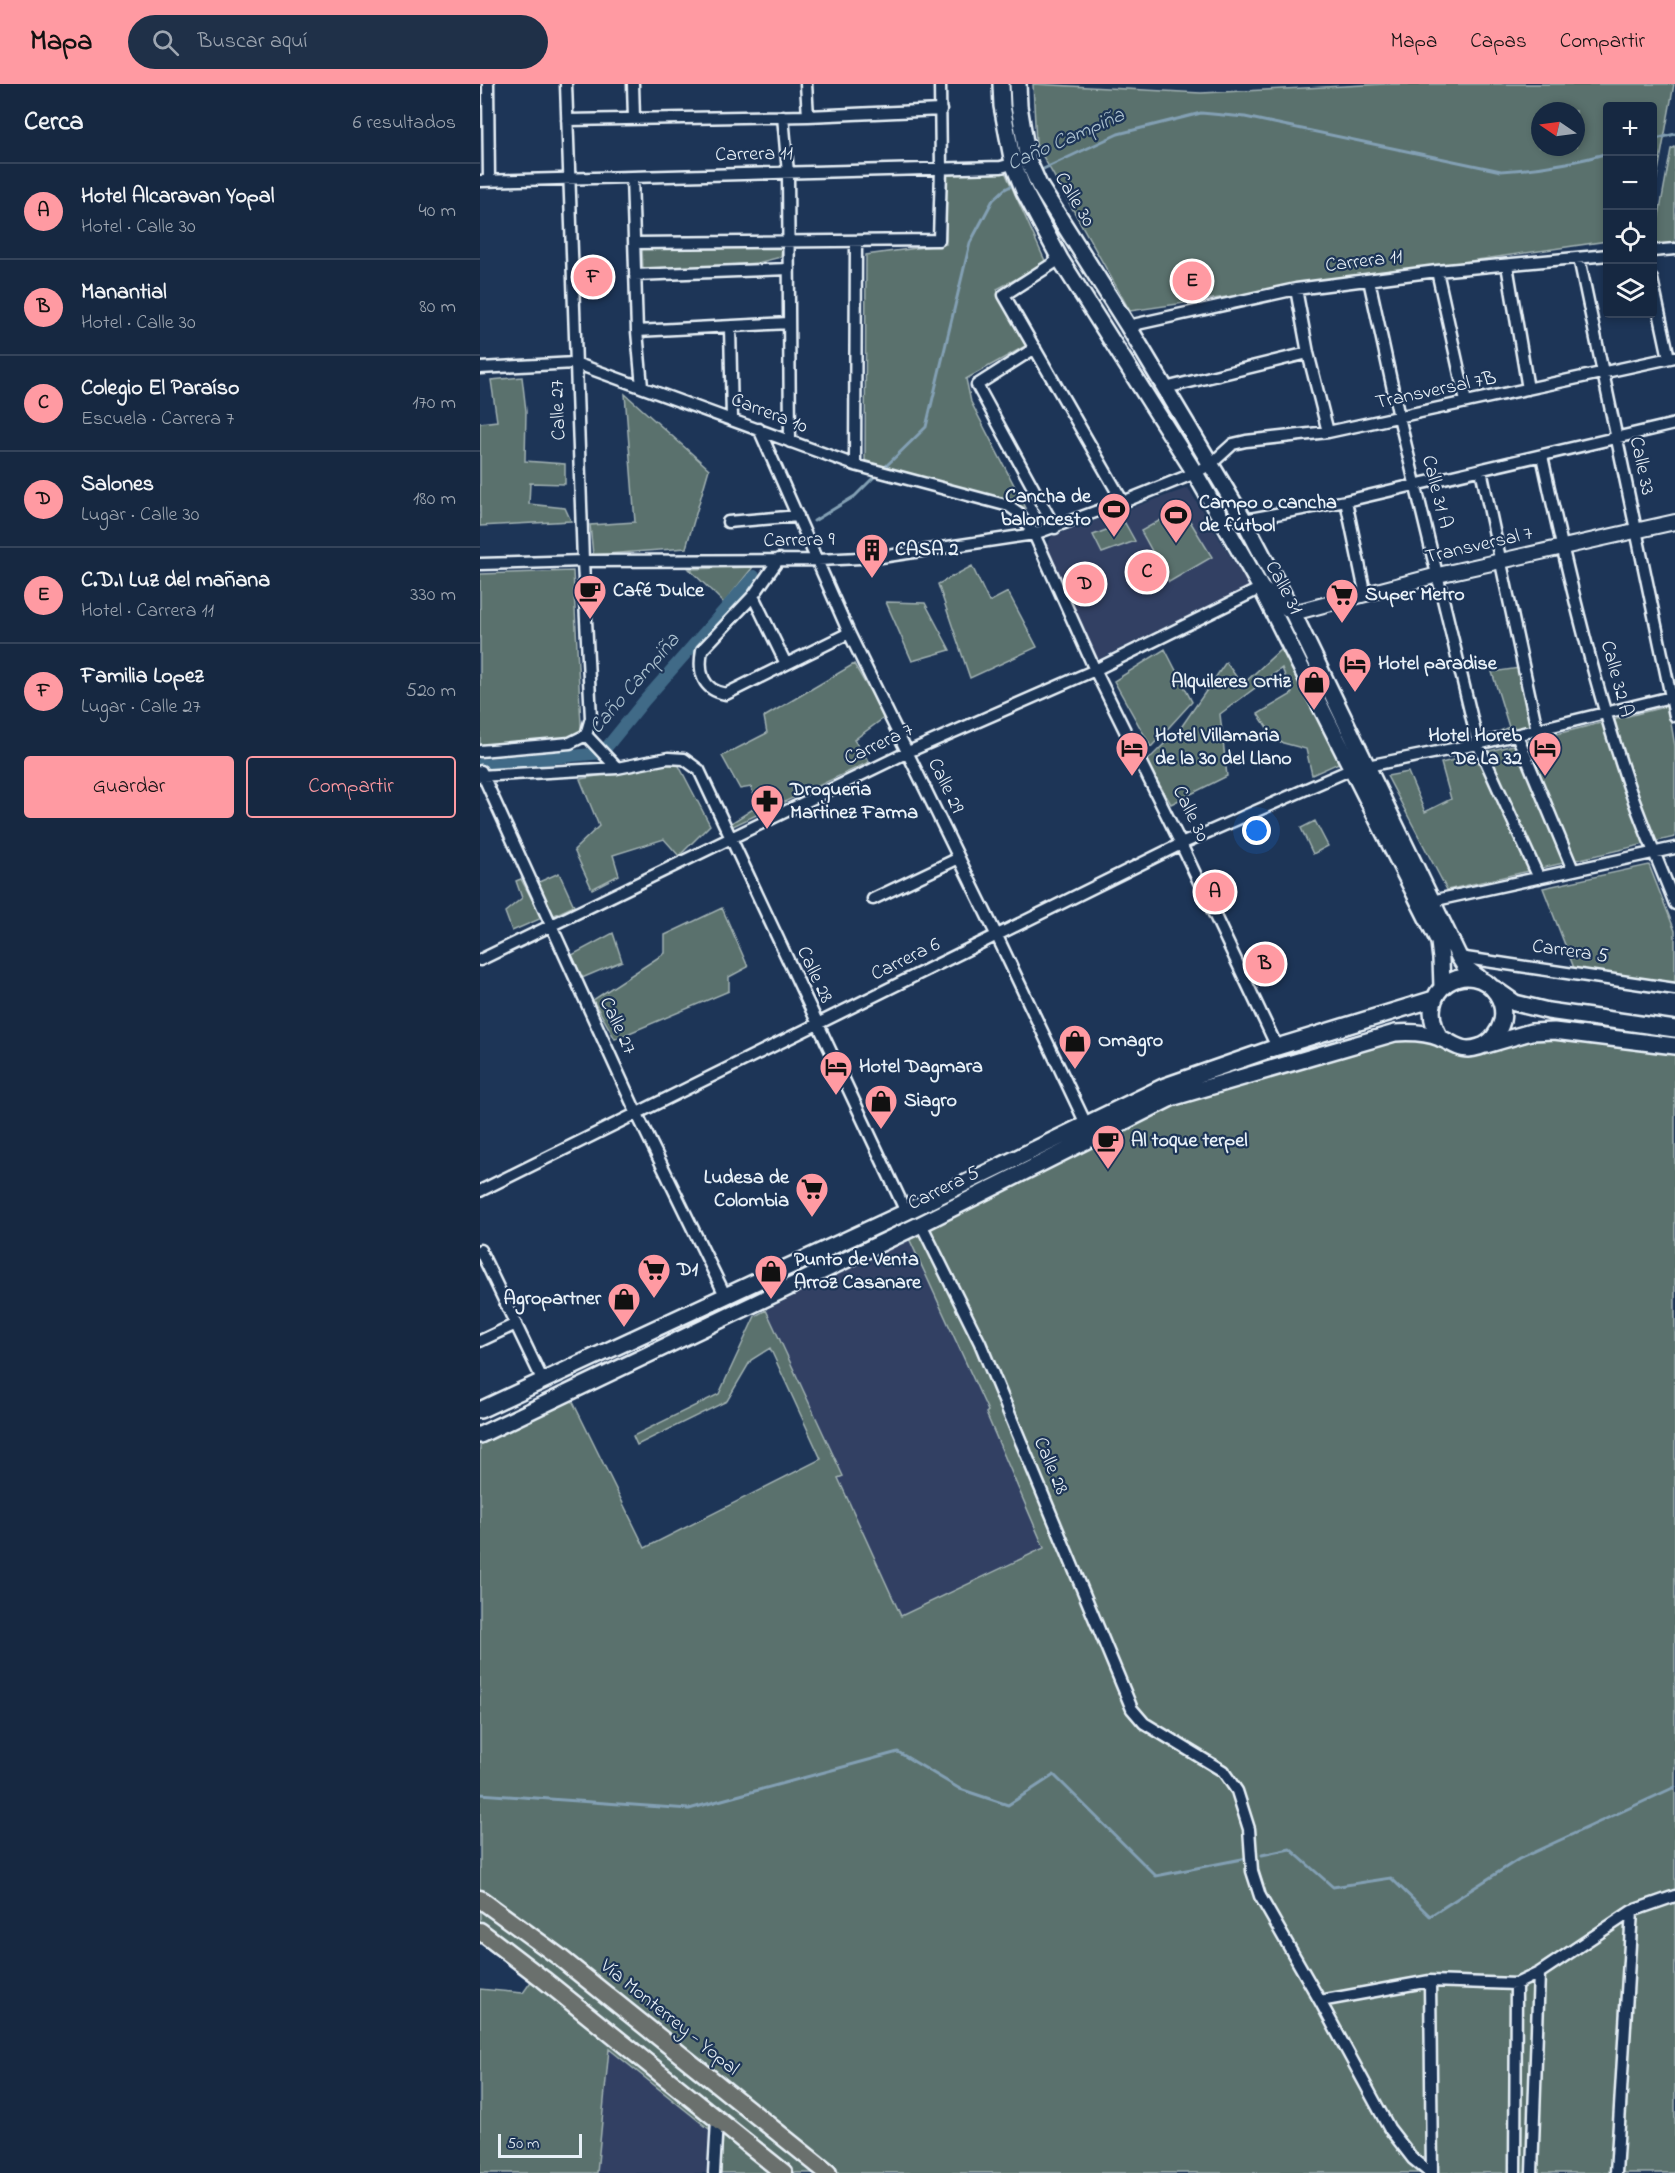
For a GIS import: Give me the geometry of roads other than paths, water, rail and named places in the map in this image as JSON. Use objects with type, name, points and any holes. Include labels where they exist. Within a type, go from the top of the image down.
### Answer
[{"type":"main road","name":"Calle 30","points":[[1001,84],[1002,106],[1021,161],[1039,185],[1128,326]]},
{"type":"main road","name":"Calle 30","points":[[1018,84],[1021,161]]},
{"type":"main road","name":"Calle 31","points":[[1021,161],[1024,191],[1060,259],[1195,473],[1359,767],[1425,903],[1439,942],[1442,959],[1438,993]]},
{"type":"main road","name":"Calle 31","points":[[1128,326],[1244,520],[1293,612],[1359,767]]},
{"type":"main road","name":"Calle 31","points":[[1425,903],[1466,968],[1487,984]]},
{"type":"main road","points":[[1675,1029],[1548,1011],[1515,1003],[1487,984],[1468,977],[1454,980],[1438,993],[1431,1013],[1434,1027],[1441,1039],[1453,1046],[1467,1049],[1531,1032],[1554,1031],[1675,1046]]},
{"type":"main road","points":[[1481,1047],[1492,1039],[1500,1027],[1503,1014],[1501,1000],[1487,984]]},
{"type":"main road","name":"Carrera 5","points":[[480,1410],[906,1212],[1165,1086],[1438,993]]},
{"type":"main road","name":"Carrera 5","points":[[480,1435],[921,1224],[1171,1098],[1395,1033],[1416,1032],[1441,1039]]},
{"type":"main road","name":"Vía Monterrey - Yopal","points":[[480,1899],[558,1956],[828,2173]]},
{"type":"main road","points":[[480,1931],[552,1986],[784,2173]]},
{"type":"street","points":[[485,180],[484,97],[488,84]]},
{"type":"street","name":"Calle 27","points":[[566,84],[575,363],[591,718],[586,735]]},
{"type":"street","points":[[633,84],[634,118]]},
{"type":"street","points":[[806,84],[808,116]]},
{"type":"street","points":[[634,243],[939,240],[940,84]]},
{"type":"street","points":[[567,120],[808,116],[941,110]]},
{"type":"street","points":[[783,116],[788,173],[790,442]]},
{"type":"street","name":"Carrera 11","points":[[485,180],[1001,167],[1021,161]]},
{"type":"street","points":[[632,177],[637,331],[642,387]]},
{"type":"street","points":[[855,465],[856,241]]},
{"type":"street","points":[[1657,251],[1675,249]]},
{"type":"street","name":"Carrera 11","points":[[1128,326],[1296,290],[1437,271],[1603,256]]},
{"type":"street","name":"Calle 33","points":[[1579,258],[1675,716]]},
{"type":"street","points":[[1060,259],[1005,295],[1123,502]]},
{"type":"street","points":[[1507,265],[1528,390]]},
{"type":"street","points":[[635,275],[789,269]]},
{"type":"street","points":[[1437,271],[1466,402]]},
{"type":"street","name":"Calle 31 A","points":[[1369,280],[1414,483],[1478,744],[1539,878]]},
{"type":"street","points":[[1296,290],[1308,353],[1328,432]]},
{"type":"street","points":[[1657,296],[1672,358]]},
{"type":"street","points":[[637,331],[789,323]]},
{"type":"street","points":[[730,327],[732,419]]},
{"type":"street","points":[[1035,348],[977,385],[1055,528]]},
{"type":"street","points":[[1165,388],[1308,353]]},
{"type":"street","name":"Transversal 7B","points":[[1210,464],[1233,444],[1246,441],[1328,432],[1672,358]]},
{"type":"street","name":"Carrera 10","points":[[480,368],[575,363],[855,465],[1009,506],[1019,513],[1034,534]]},
{"type":"street","points":[[1244,520],[1346,501],[1414,483],[1542,456],[1675,424]]},
{"type":"street","name":"Calle 29","points":[[759,429],[849,633],[1086,1124]]},
{"type":"street","name":"Calle 32 A","points":[[1542,456],[1562,547],[1624,774],[1675,904]]},
{"type":"street","name":"Carrera 9","points":[[480,564],[818,560],[881,557],[1034,534],[1123,502],[1195,473],[1210,464]]},
{"type":"street","points":[[1480,470],[1537,730]]},
{"type":"street","points":[[1346,501],[1365,592]]},
{"type":"street","points":[[728,522],[798,516]]},
{"type":"street","name":"Transversal 7","points":[[1293,612],[1365,592],[1675,522]]},
{"type":"street","name":"Calle 30","points":[[1034,534],[1095,670],[1181,844],[1277,1047]]},
{"type":"street","points":[[779,560],[753,596],[702,650],[700,662],[704,682],[714,692],[726,694],[849,633]]},
{"type":"street","points":[[1261,588],[1293,612]]},
{"type":"street","name":"Carrera 7","points":[[480,960],[908,752],[1095,670],[1261,588]]},
{"type":"street","points":[[753,596],[786,664]]},
{"type":"street","name":"Carrera 6","points":[[480,1191],[1181,844],[1359,767],[1478,744],[1671,698]]},
{"type":"street","points":[[480,751],[570,743],[586,735],[617,768]]},
{"type":"street","points":[[1517,735],[1573,870]]},
{"type":"street","name":"Calle 28","points":[[617,768],[668,758],[684,759],[699,770],[906,1212]]},
{"type":"street","points":[[481,773],[617,768]]},
{"type":"street","name":"Calle 27","points":[[481,773],[636,1112],[725,1295]]},
{"type":"street","points":[[1425,903],[1675,848]]},
{"type":"street","points":[[873,899],[959,858]]},
{"type":"street","name":"Carrera 5","points":[[1459,957],[1675,989]]},
{"type":"street","name":"Calle 28","points":[[921,1224],[980,1343],[1132,1709],[1144,1723],[1223,1771],[1237,1791],[1249,1829],[1252,1871],[1260,1896],[1320,2001]]},
{"type":"street","points":[[480,1250],[543,1382]]},
{"type":"street","points":[[480,1341],[516,1324]]},
{"type":"street","points":[[1431,2173],[1413,2158],[1389,2128],[1320,2001],[1430,1981],[1516,1984],[1539,1973],[1632,1911],[1675,1896]]},
{"type":"street","points":[[1616,2173],[1632,1911]]},
{"type":"street","points":[[1532,2173],[1539,1973]]},
{"type":"street","points":[[1430,1981],[1431,2173]]},
{"type":"street","points":[[1515,2173],[1516,1984]]},
{"type":"street","points":[[714,2173],[717,2120]]},
{"type":"waterway","name":"Caño Campiña","points":[[1039,171],[1118,134],[1201,113],[1245,117],[1501,171],[1555,165],[1603,154]]},
{"type":"waterway","name":"Caño Campiña","points":[[1657,139],[1675,134]]},
{"type":"waterway","name":"Caño Campiña","points":[[882,470],[926,427],[970,243],[993,200],[1005,189],[1015,184]]},
{"type":"waterway","name":"Caño Campiña","points":[[814,521],[855,496],[877,474]]},
{"type":"waterway","name":"Caño Campiña","points":[[480,765],[602,753],[645,700],[754,576]]},
{"type":"waterway","points":[[480,1794],[689,1809],[898,1752],[960,1789],[1008,1805],[1054,1775],[1156,1876],[1247,1858]]},
{"type":"waterway","points":[[1262,1855],[1290,1849],[1333,1887],[1391,1878],[1430,1916],[1519,1859],[1675,1787]]},
{"type":"place","name":"Familia Lopez","points":[[593,277]]},
{"type":"place","name":"C.D.I Luz del mañana","points":[[1192,281]]},
{"type":"place","name":"Cancha de baloncesto","points":[[1114,538]]},
{"type":"place","name":"Campo o cancha de fútbol","points":[[1176,544]]},
{"type":"place","name":"Colegio El Paraíso","points":[[1147,572]]},
{"type":"place","name":"CASA 2","points":[[872,579]]},
{"type":"place","name":"Salones","points":[[1085,584]]},
{"type":"place","name":"Café Dulce","points":[[590,620]]},
{"type":"place","name":"Super Metro","points":[[1342,624]]},
{"type":"place","name":"Hotel paradise","points":[[1355,693]]},
{"type":"place","name":"Alquileres Ortiz","points":[[1314,711]]},
{"type":"place","name":"Hotel Villamaria de la 30 del Llano","points":[[1132,777]]},
{"type":"place","name":"Hotel Horeb De La 32","points":[[1545,777]]},
{"type":"place","name":"Drogueria Martinez Farma","points":[[767,830]]},
{"type":"place","name":"Hotel Alcaravan Yopal","points":[[1215,892]]},
{"type":"place","name":"Manantial","points":[[1265,964]]},
{"type":"place","name":"Omagro","points":[[1075,1070]]},
{"type":"place","name":"Hotel Dagmara","points":[[836,1096]]},
{"type":"place","name":"Siagro","points":[[881,1130]]},
{"type":"place","name":"Al toque terpel","points":[[1108,1170]]},
{"type":"place","name":"Ludesa de Colombia","points":[[812,1218]]},
{"type":"place","name":"D1","points":[[654,1299]]},
{"type":"place","name":"Punto de Venta Arroz Casanare","points":[[771,1300]]},
{"type":"place","name":"Agropartner","points":[[624,1328]]}]
